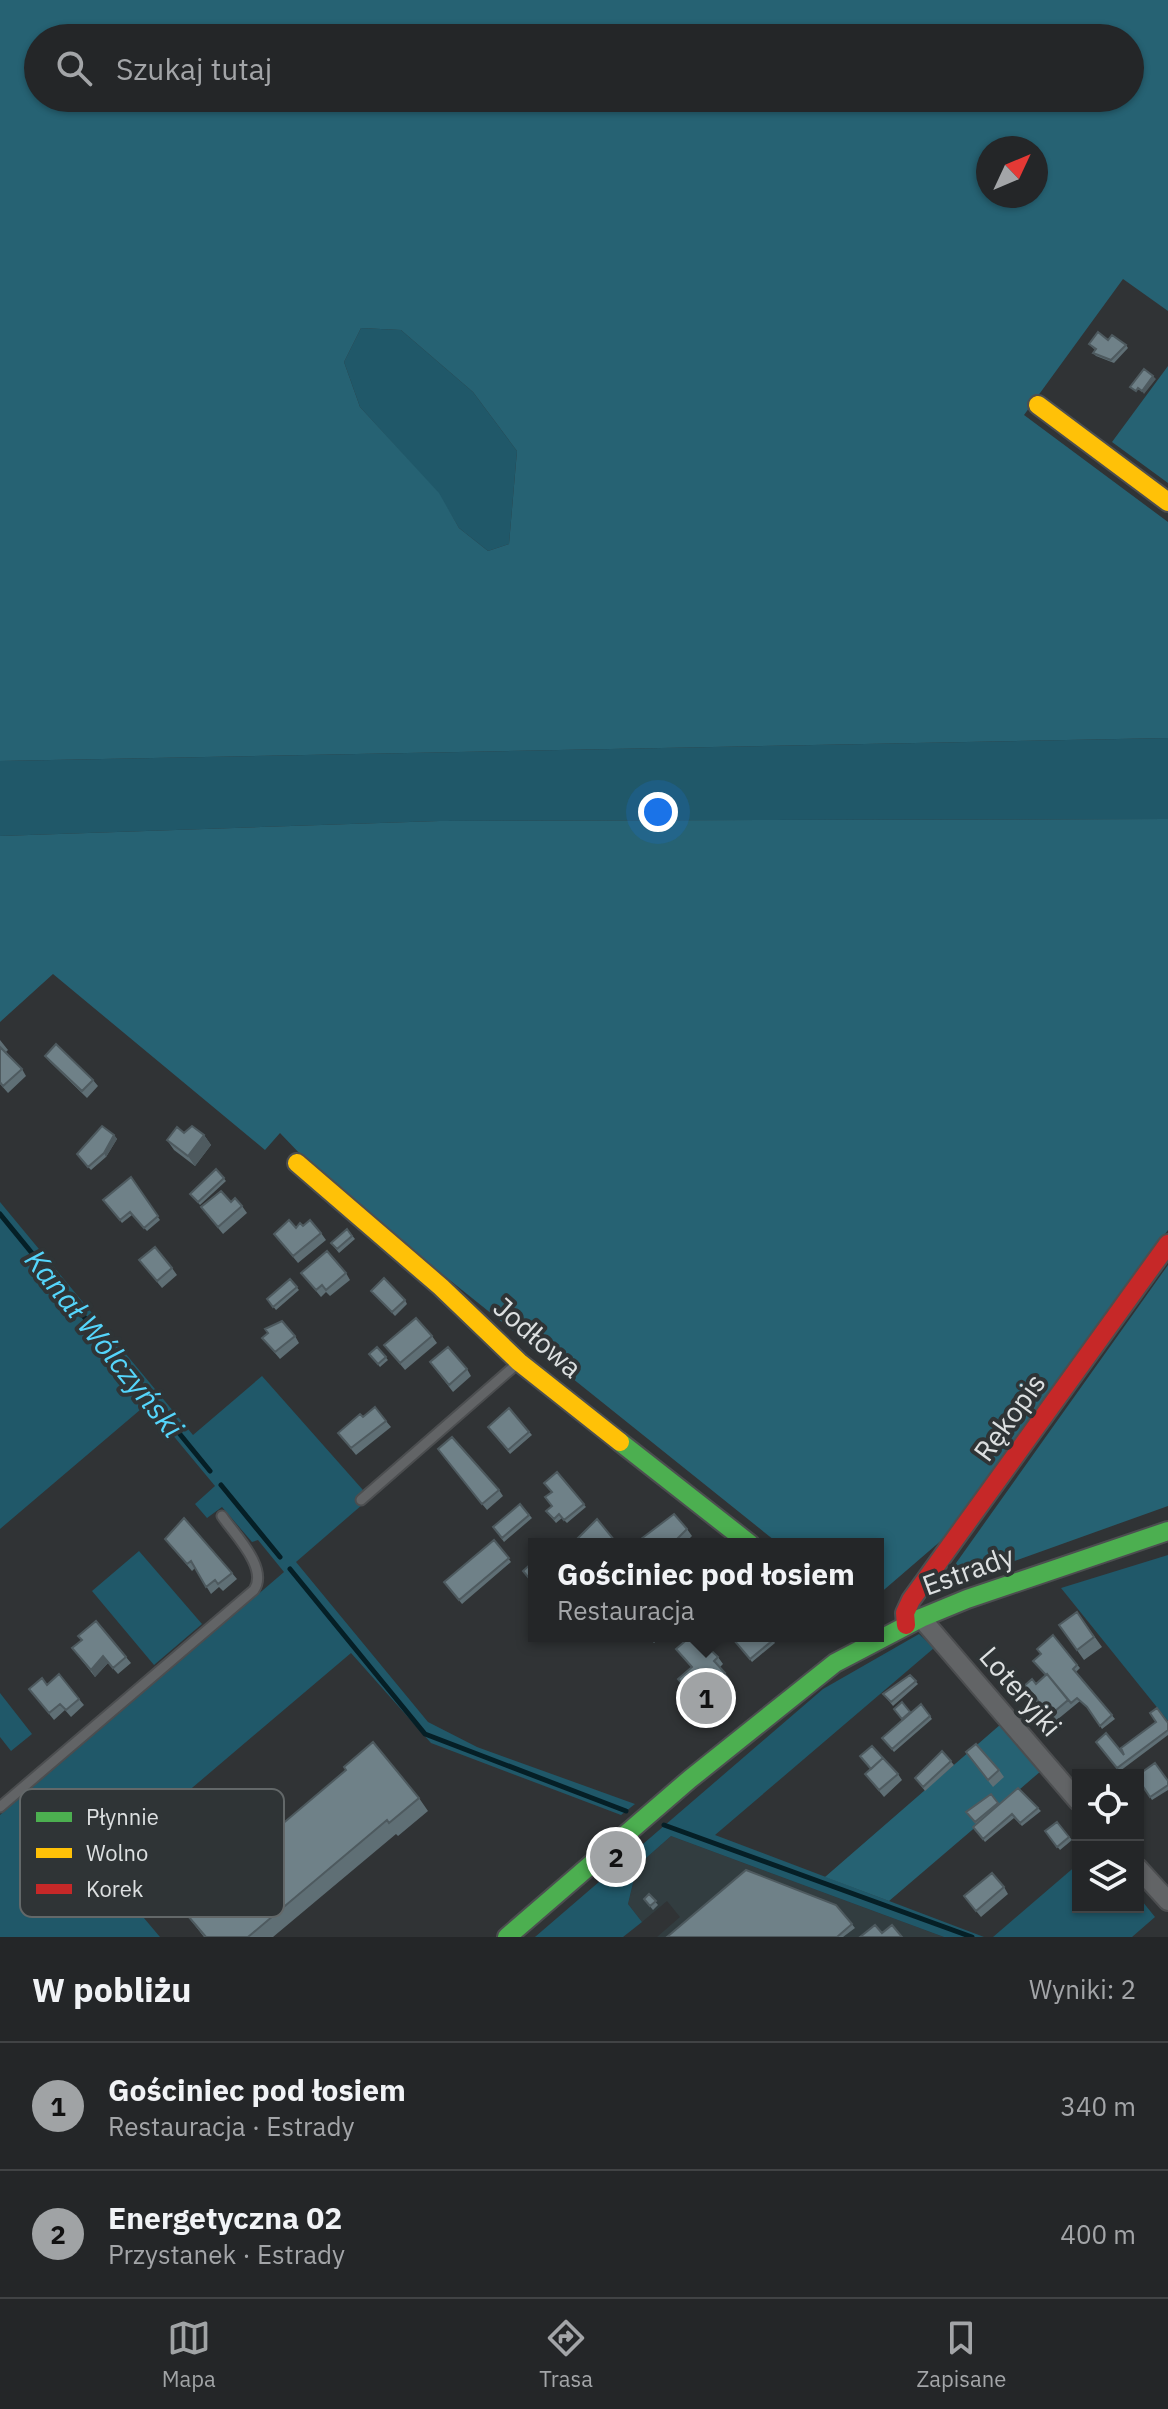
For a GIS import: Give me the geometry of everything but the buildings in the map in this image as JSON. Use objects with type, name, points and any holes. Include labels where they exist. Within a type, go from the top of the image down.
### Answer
[{"type":"street","points":[[1038,405],[1168,502]]},
{"type":"street","name":"Jodłowa","points":[[297,1163],[431,1278],[519,1362],[742,1538]]},
{"type":"street","name":"Rękopis","points":[[913,1622],[905,1613],[911,1600],[1168,1244]]},
{"type":"street","name":"Estrady","points":[[884,1633],[1168,1531]]},
{"type":"street","name":"Loteryjki","points":[[913,1622],[1072,1794]]},
{"type":"street","name":"Estrady","points":[[509,1936],[803,1686],[866,1642]]},
{"type":"street","points":[[1144,1875],[1168,1901]]},
{"type":"lane","points":[[361,1500],[519,1362]]},
{"type":"lane","points":[[21,1789],[259,1584],[258,1571],[222,1516]]},
{"type":"lane","points":[[0,1807],[20,1790]]},
{"type":"shaded area","points":[[0,0],[1168,0],[1168,311],[1123,279],[1024,415],[1168,522],[1168,738],[0,761]],"holes":[[[361,328],[401,330],[473,392],[517,451],[509,544],[488,551],[459,528],[439,493],[360,407],[344,362]]]},
{"type":"shaded area","points":[[361,328],[401,330],[473,392],[517,451],[509,544],[488,551],[459,528],[438,493],[360,407],[344,362]]},
{"type":"shaded area","points":[[1168,366],[1168,483],[1112,442]]},
{"type":"shaded area","points":[[1168,738],[1168,819],[439,821],[0,836],[0,761]]},
{"type":"shaded area","points":[[1168,819],[1168,1230],[950,1533],[884,1590],[884,1538],[772,1538],[326,1181],[280,1133],[265,1150],[53,974],[0,1022],[0,836],[439,821]]},
{"type":"shaded area","points":[[0,1202],[193,1435],[262,1376],[370,1498],[296,1562],[428,1722],[477,1747],[635,1804],[621,1815],[431,1743],[351,1653],[191,1789],[30,1789],[284,1572],[258,1540],[252,1542],[222,1507],[207,1518],[195,1504],[215,1486],[147,1404],[0,1529]]},
{"type":"shaded area","points":[[1168,1265],[1168,1506],[953,1583],[949,1573]]},
{"type":"shaded area","points":[[139,1551],[202,1624],[154,1665],[92,1591]]},
{"type":"shaded area","points":[[1168,1555],[1168,1721],[1061,1588]]},
{"type":"shaded area","points":[[919,1634],[934,1648],[715,1835],[984,1937],[944,1937],[671,1836],[637,1866],[628,1904],[642,1922],[623,1937],[535,1937],[823,1689]]},
{"type":"shaded area","points":[[0,1693],[32,1734],[11,1751],[0,1737]]},
{"type":"shaded area","points":[[1001,1724],[1041,1771],[889,1901],[825,1877]]},
{"type":"shaded area","points":[[20,1798],[20,1917],[143,1917],[160,1937],[0,1937],[0,1815]]},
{"type":"shaded area","points":[[671,1836],[944,1937],[657,1937],[680,1917],[667,1901],[642,1922],[628,1904],[637,1866]]},
{"type":"shaded area","points":[[1072,1869],[1072,1913],[1144,1913],[1144,1903],[1155,1917],[1132,1937],[993,1937]]},
{"type":"waterway","name":"Kanał Wólczyński","points":[[0,1214],[210,1471]]},
{"type":"waterway","name":"Kanał Wólczyński","points":[[221,1485],[280,1557]]},
{"type":"waterway","name":"Kanał Wólczyński","points":[[290,1569],[425,1734],[626,1811]]},
{"type":"waterway","name":"Kanał Wólczyński","points":[[664,1825],[972,1937]]},
{"type":"traffic: fast","points":[[620,1442],[742,1538]]},
{"type":"traffic: fast","points":[[884,1637],[967,1599],[1168,1531]]},
{"type":"traffic: fast","points":[[507,1937],[690,1779],[835,1663],[875,1642]]},
{"type":"traffic: slow","points":[[1038,405],[1168,502]]},
{"type":"traffic: slow","points":[[297,1163],[441,1287],[519,1362],[620,1442]]},
{"type":"traffic: jam","points":[[906,1625],[905,1613],[911,1600],[1168,1244]]},
{"type":"place","name":"Gościniec pod łosiem","points":[[706,1698]]},
{"type":"place","name":"Energetyczna 02","points":[[616,1857]]}]
